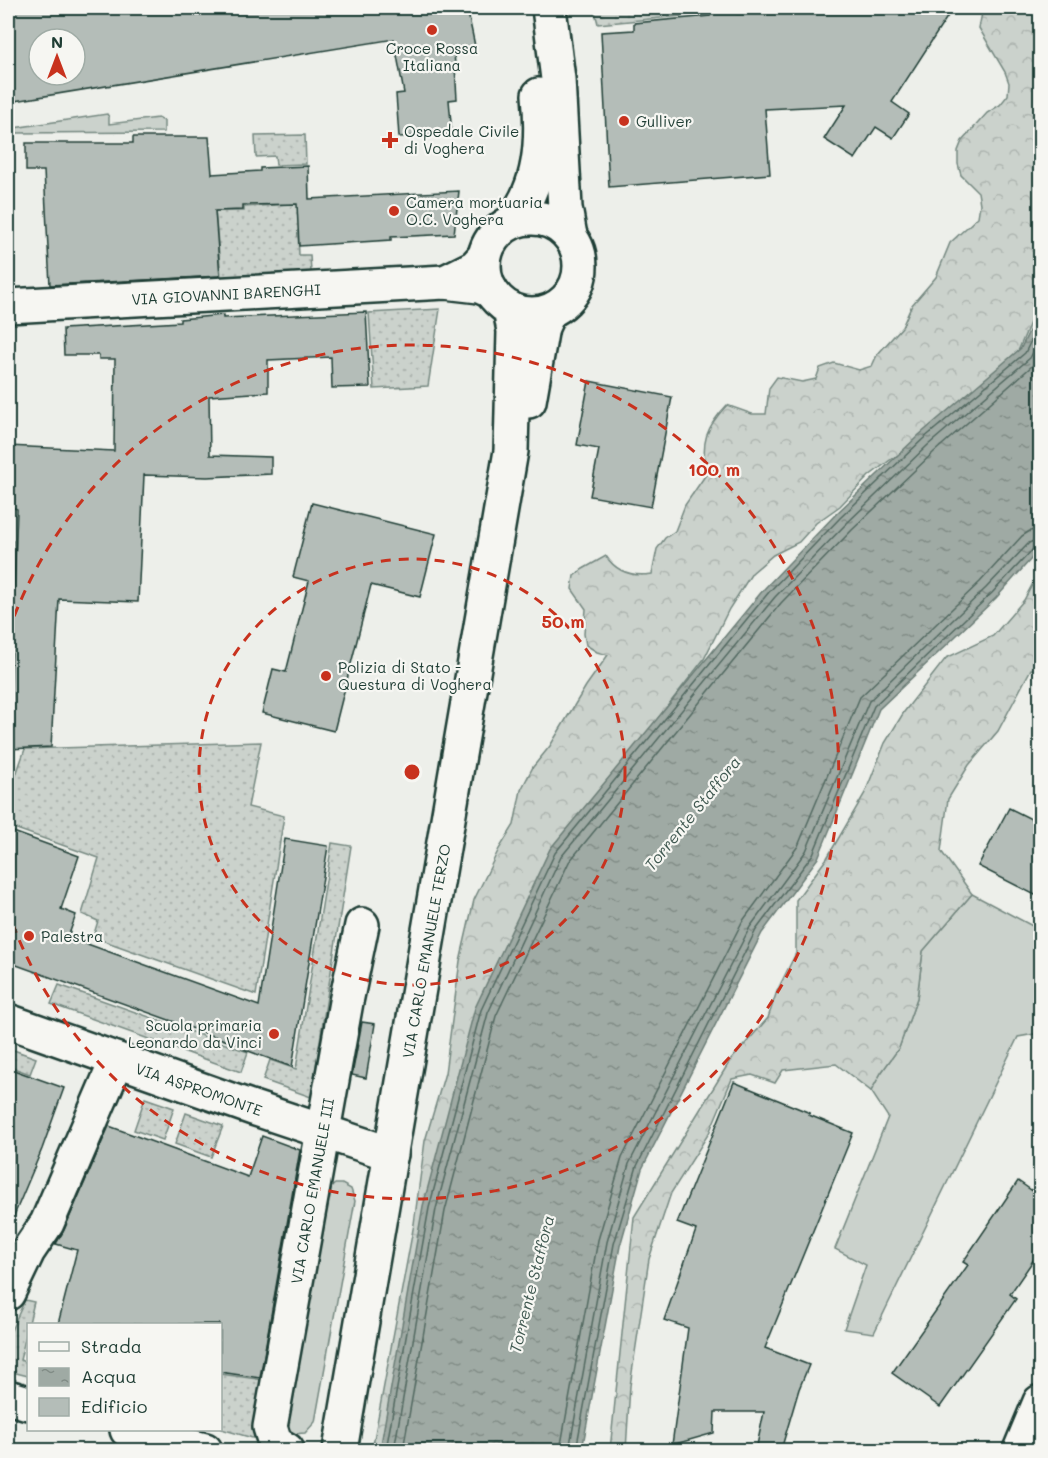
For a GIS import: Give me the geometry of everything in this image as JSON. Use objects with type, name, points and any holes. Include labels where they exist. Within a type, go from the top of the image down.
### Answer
[{"type":"main road","points":[[513,221],[529,192],[539,156],[540,99],[527,8]]},
{"type":"main road","points":[[549,8],[559,90],[565,208],[570,236]]},
{"type":"main road","points":[[484,256],[490,242],[500,230],[513,221],[529,218],[544,219],[559,225],[579,250],[580,278],[568,299],[559,307],[549,312],[522,314],[499,300]]},
{"type":"main road","name":"VIA GIOVANNI BARENGHI","points":[[445,282],[475,267],[484,256]]},
{"type":"main road","name":"VIA CARLO EMANUELE TERZO","points":[[340,1450],[511,450],[514,332],[499,300],[486,280],[484,256]]},
{"type":"main road","name":"VIA GIOVANNI BARENGHI","points":[[8,306],[445,282],[479,286],[499,300]]},
{"type":"main road","name":"VIA CARLO EMANUELE TERZO","points":[[511,450],[523,424],[542,327],[549,312]]},
{"type":"main road","name":"VIA CARLO EMANUELE III","points":[[279,1448],[270,1427],[362,925]]},
{"type":"main road","name":"VIA ASPROMONTE","points":[[8,1021],[391,1154]]},
{"type":"main road","points":[[8,1293],[28,1251],[47,1223],[117,1060]]},
{"type":"main road","points":[[8,1397],[27,1403]]},
{"type":"main road","points":[[1020,1450],[1041,1402]]},
{"type":"main road","points":[[131,1431],[205,1450]]},
{"type":"green space","points":[[594,8],[680,8],[681,16],[598,24]]},
{"type":"green space","points":[[983,8],[1040,8],[1040,299],[1016,356],[919,445],[893,458],[869,476],[840,506],[816,523],[799,542],[773,555],[752,573],[729,609],[704,659],[638,744],[418,1450],[372,1450],[414,1224],[425,1141],[445,1073],[460,961],[474,900],[499,849],[514,825],[521,790],[533,767],[550,746],[586,686],[608,655],[597,652],[586,645],[584,634],[586,609],[572,589],[574,576],[606,556],[620,570],[638,575],[652,574],[657,549],[665,538],[675,531],[685,505],[707,473],[704,453],[706,436],[727,405],[752,414],[766,414],[769,388],[777,377],[802,382],[816,379],[820,368],[834,363],[859,370],[872,366],[877,355],[902,327],[912,305],[936,277],[950,243],[978,217],[980,204],[978,192],[961,175],[958,151],[962,141],[987,113],[1000,105],[1008,95],[1009,83],[979,28]]},
{"type":"green space","points":[[107,114],[109,124],[158,118],[164,121],[164,132],[14,133],[14,128]]},
{"type":"green space","points":[[305,135],[306,164],[276,165],[275,156],[256,157],[255,136]]},
{"type":"green space","points":[[308,203],[309,230],[298,231],[299,255],[310,255],[311,272],[221,277],[215,211],[244,211],[244,207]]},
{"type":"green space","points":[[440,309],[428,386],[374,389],[369,313]]},
{"type":"green space","points":[[8,538],[13,541],[11,594],[8,593]]},
{"type":"green space","points":[[1040,570],[1040,670],[1031,669],[998,731],[969,765],[948,799],[941,851],[972,894],[923,951],[917,998],[899,1048],[871,1091],[836,1064],[783,1070],[775,1083],[752,1075],[732,1079],[709,1133],[671,1193],[649,1259],[630,1386],[626,1450],[610,1450],[634,1217],[730,1061],[768,1018],[777,991],[796,953],[796,900],[827,858],[865,793],[885,743],[904,712],[946,658],[993,636],[1024,600]]},
{"type":"green space","points":[[261,742],[248,807],[284,816],[256,995],[93,937],[98,921],[82,914],[99,858],[8,826],[8,798],[25,749]]},
{"type":"green space","points":[[332,843],[351,846],[311,1097],[263,1080],[270,1060],[296,1069]]},
{"type":"green space","points":[[972,894],[1040,930],[1040,1033],[1018,1037],[874,1333],[844,1329],[866,1265],[835,1249],[888,1117],[871,1091],[899,1048],[917,998],[923,951]]},
{"type":"green space","points":[[59,985],[248,1052],[241,1072],[51,1004]]},
{"type":"green space","points":[[8,1048],[36,1058],[30,1074],[8,1066]]},
{"type":"green space","points":[[145,1098],[174,1108],[163,1140],[134,1130]]},
{"type":"green space","points":[[186,1113],[223,1126],[211,1157],[175,1144]]},
{"type":"green space","points":[[335,1184],[342,1184],[351,1189],[355,1201],[315,1422],[305,1433],[292,1434],[281,1425],[327,1191]]},
{"type":"green space","points":[[25,1300],[34,1302],[29,1323],[27,1323],[20,1360],[27,1363],[27,1376],[8,1371],[8,1337]]},
{"type":"green space","points":[[222,1374],[264,1380],[256,1439],[222,1429]]},
{"type":"water","name":"Torrente Staffora","points":[[1040,308],[1040,549],[996,598],[879,709],[818,858],[762,933],[642,1169],[620,1246],[582,1450],[380,1450],[423,1206],[475,1008],[550,849],[764,589],[836,514],[919,435],[1021,348]]},
{"type":"building","points":[[8,8],[467,8],[475,46],[454,50],[457,99],[449,100],[452,134],[399,137],[396,94],[404,93],[394,39],[8,102]]},
{"type":"building","points":[[709,8],[737,8],[737,14],[830,8],[953,8],[892,102],[909,114],[893,138],[876,127],[855,159],[824,139],[846,105],[765,109],[770,174],[609,187],[601,32],[634,30],[634,23],[710,16]]},
{"type":"building","points":[[133,137],[209,137],[212,174],[260,171],[260,168],[308,166],[309,199],[459,191],[454,234],[391,237],[391,240],[299,246],[297,204],[243,205],[243,210],[215,211],[220,276],[50,285],[44,171],[26,171],[26,143],[133,143]]},
{"type":"building","points":[[366,312],[370,387],[332,388],[331,357],[268,360],[268,392],[209,396],[210,455],[271,457],[271,474],[207,477],[144,475],[138,602],[59,599],[51,747],[8,749],[17,509],[8,506],[8,446],[114,451],[115,359],[99,359],[99,355],[64,355],[63,329],[180,322],[180,319],[223,315],[223,318]]},
{"type":"building","points":[[589,381],[672,397],[651,507],[590,496],[599,449],[577,445]]},
{"type":"building","points":[[312,503],[436,534],[420,597],[371,585],[334,731],[262,713],[273,669],[286,672],[309,581],[293,577]]},
{"type":"building","points":[[1009,808],[1041,824],[1041,898],[978,866]]},
{"type":"building","points":[[8,830],[79,856],[61,909],[76,915],[68,937],[259,1006],[285,839],[328,846],[292,1067],[243,1049],[244,1047],[8,962]]},
{"type":"building","points":[[362,1022],[375,1024],[366,1078],[352,1075]]},
{"type":"building","points":[[8,1068],[64,1088],[42,1149],[8,1230]]},
{"type":"building","points":[[734,1082],[853,1133],[765,1348],[809,1365],[799,1389],[781,1450],[756,1450],[764,1412],[715,1412],[714,1433],[672,1445],[688,1328],[664,1320],[696,1230],[677,1223]]},
{"type":"building","points":[[109,1126],[248,1177],[262,1136],[300,1150],[260,1378],[222,1372],[222,1323],[58,1323],[77,1250],[56,1244]]},
{"type":"building","points":[[1018,1181],[1041,1197],[1041,1249],[1010,1294],[1016,1299],[940,1407],[892,1373],[968,1265],[963,1262]]},
{"type":"place","name":"Croce Rossa Italiana","points":[[432,30]]},
{"type":"place","name":"Gulliver","points":[[624,121]]},
{"type":"place","name":"Ospedale Civile di Voghera","points":[[390,140]]},
{"type":"place","name":"Camera mortuaria O.C. Voghera","points":[[394,211]]},
{"type":"place","name":"Polizia di Stato - Questura di Voghera","points":[[326,676]]},
{"type":"place","name":"Palestra","points":[[29,936]]},
{"type":"place","name":"Scuola primaria Leonardo da Vinci","points":[[274,1034]]}]
